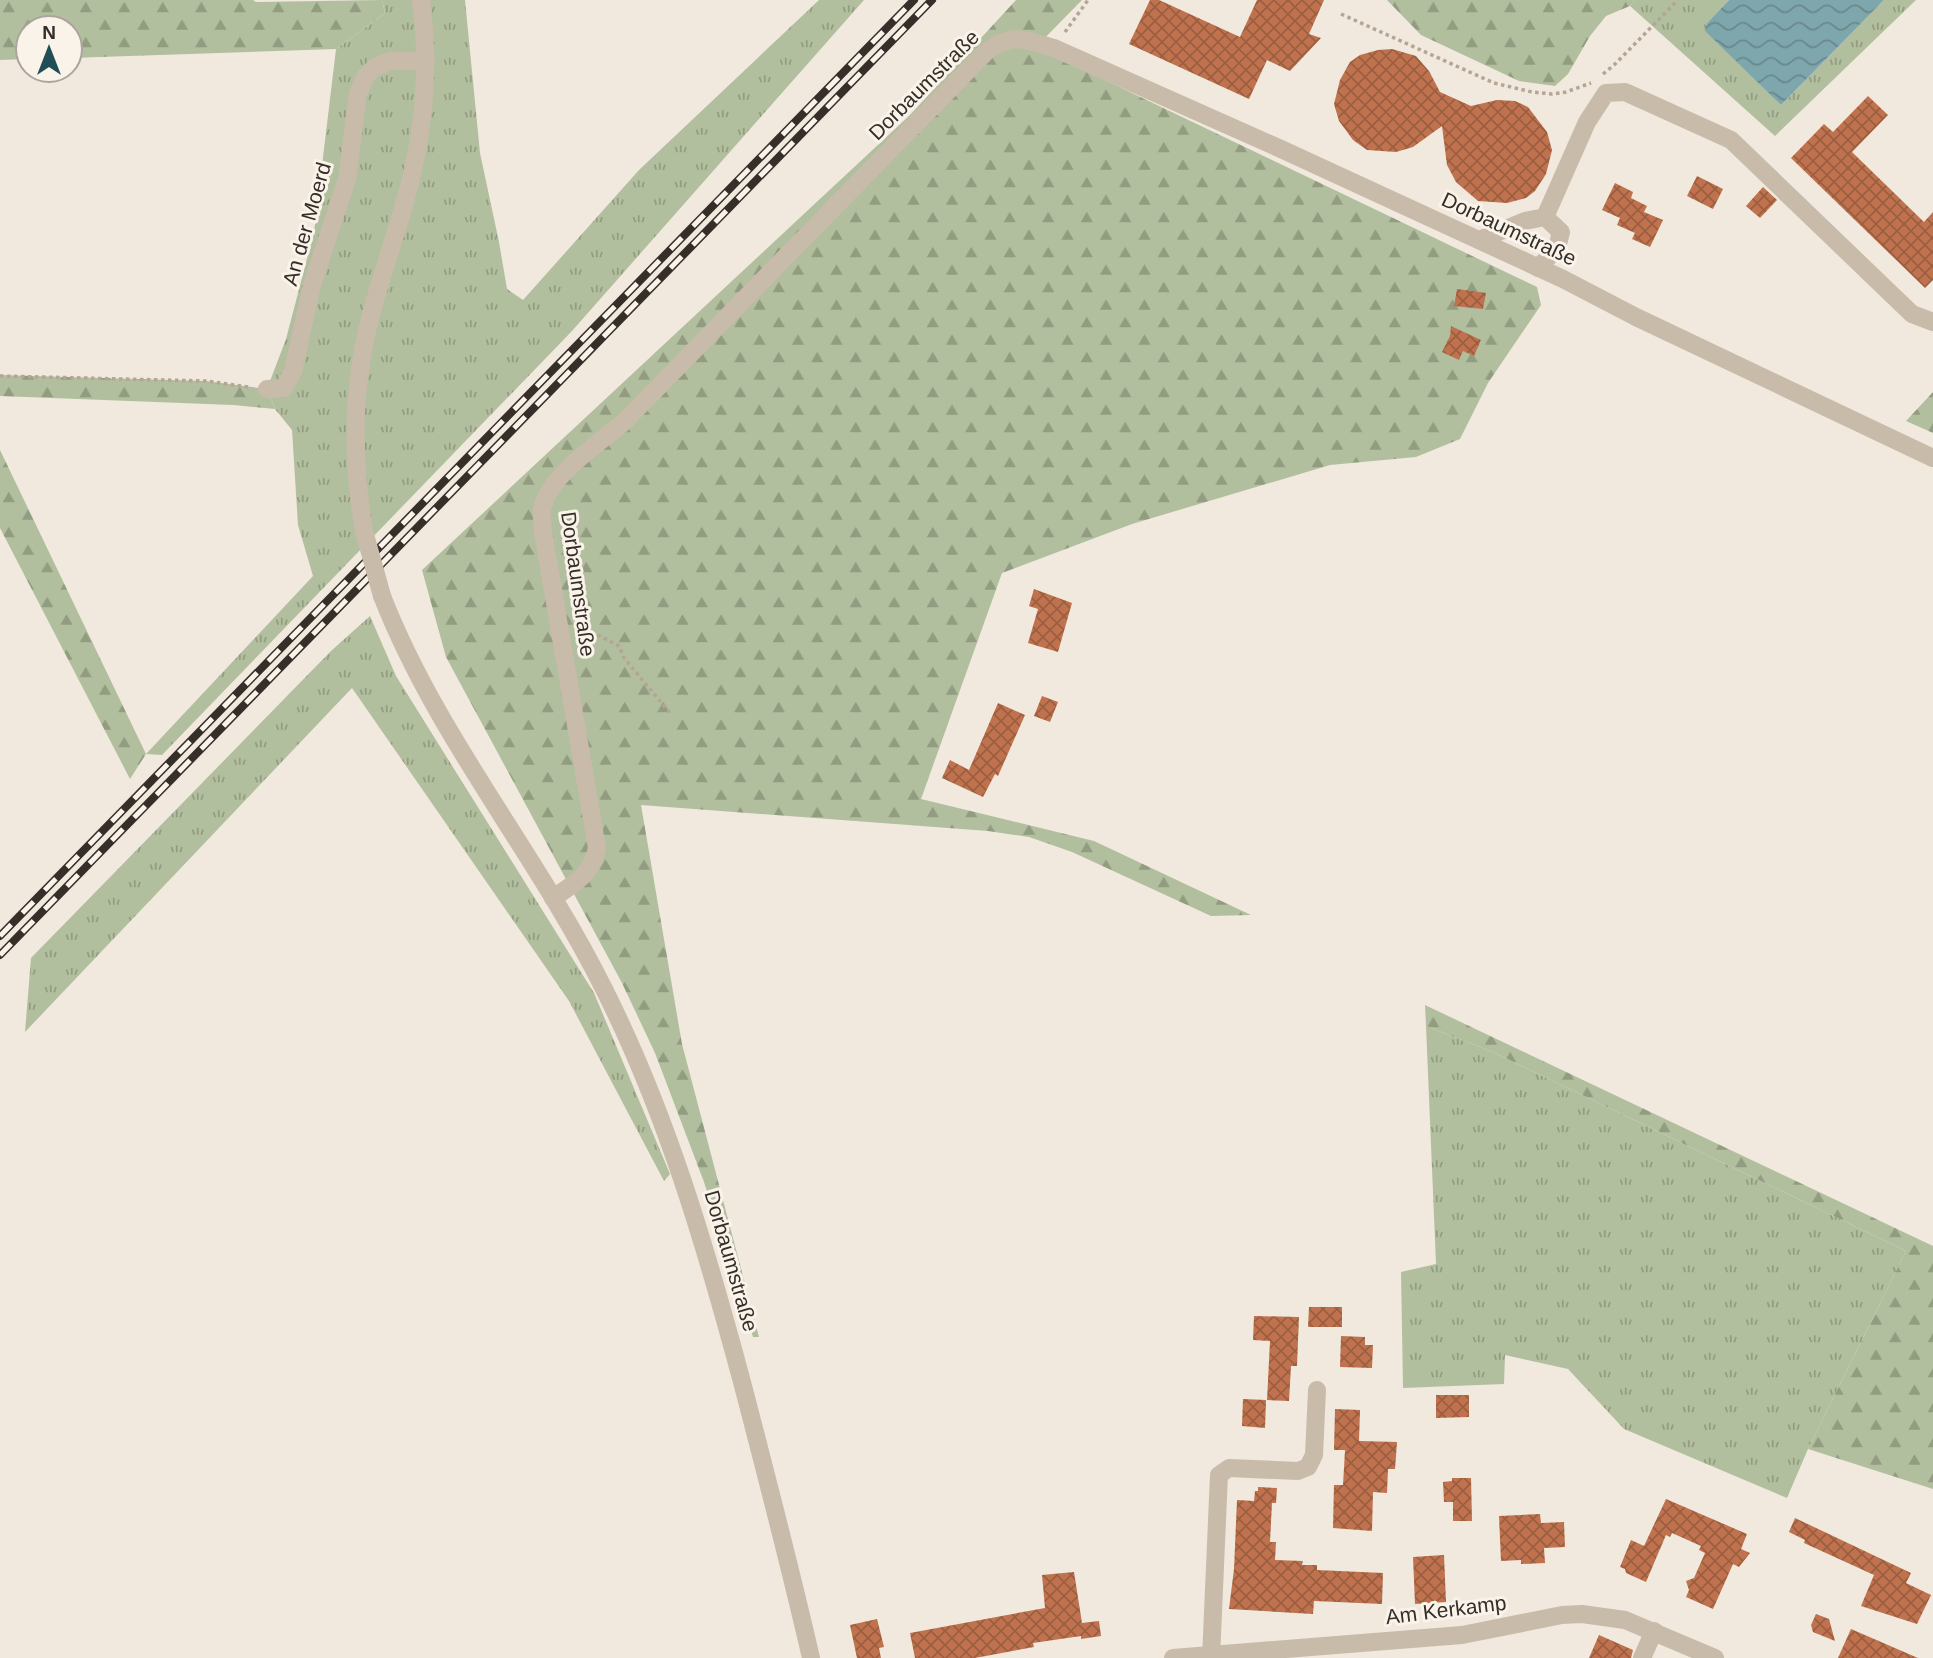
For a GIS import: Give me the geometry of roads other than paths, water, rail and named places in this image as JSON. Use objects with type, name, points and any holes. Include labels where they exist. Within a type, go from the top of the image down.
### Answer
[{"type":"street","name":"Dorbaumstraße","points":[[421,0],[426,61],[424,108],[414,164],[362,353],[357,390],[355,460],[364,531],[382,596],[409,660],[427,694],[553,898],[604,989],[632,1049],[684,1184],[721,1302],[811,1658]]},
{"type":"street","name":"Dorbaumstraße","points":[[553,898],[586,875],[594,862],[597,848],[543,533],[542,509],[551,489],[564,473],[624,422],[987,51],[1004,39],[1024,40],[1054,47],[1479,240],[1933,458]]},
{"type":"street","name":"An der Moerd","points":[[267,389],[284,388],[293,371],[312,285],[347,179],[358,94],[365,77],[375,67],[391,61],[426,61]]},
{"type":"street","points":[[1545,218],[1587,122],[1606,93],[1625,92],[1731,140],[1912,314],[1933,322]]},
{"type":"street","points":[[1479,240],[1525,221],[1545,218],[1561,232],[1557,248],[1538,268]]},
{"type":"street","points":[[1210,1656],[1219,1475],[1229,1468],[1298,1471],[1308,1467],[1314,1455],[1317,1390]]},
{"type":"street","name":"Am Kerkamp","points":[[1173,1658],[1462,1635],[1562,1615],[1582,1614],[1625,1620],[1715,1658]]},
{"type":"street","points":[[1642,1658],[1654,1631]]},
{"type":"water","points":[[1729,0],[1884,0],[1781,105],[1705,31],[1707,23]]},
{"type":"railway","points":[[0,936],[914,0]]},
{"type":"railway","points":[[0,955],[932,0]]}]
